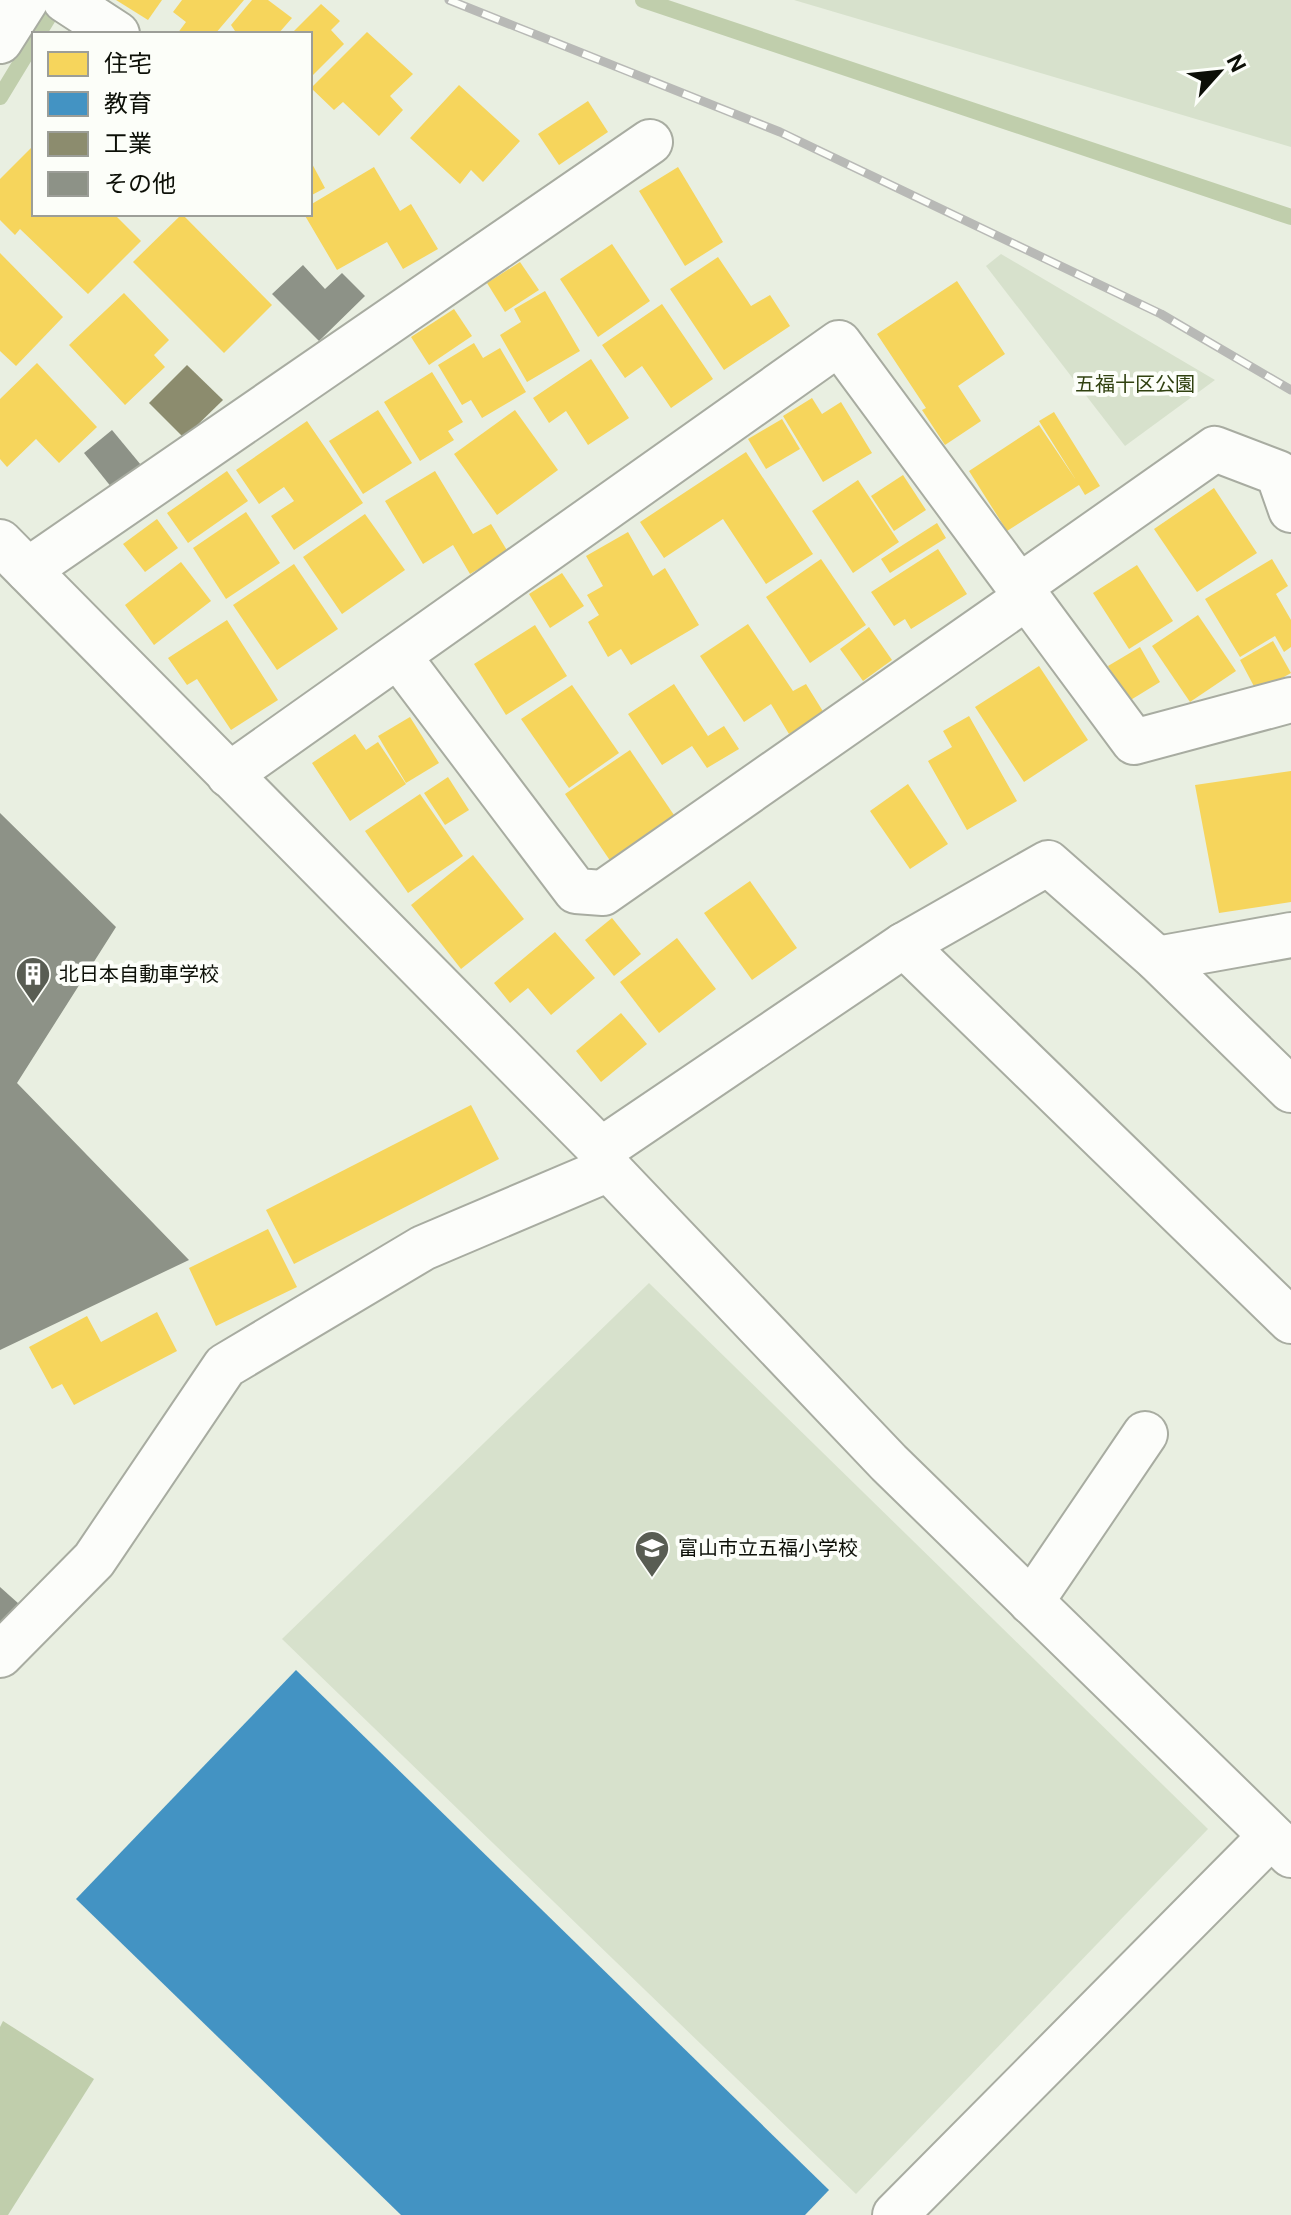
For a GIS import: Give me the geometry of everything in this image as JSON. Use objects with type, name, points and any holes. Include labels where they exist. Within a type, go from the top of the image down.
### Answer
[{"type":"street","points":[[0,41],[26,0]]},
{"type":"street","points":[[67,1],[114,32]]},
{"type":"street","points":[[650,142],[14,556],[605,1160],[889,1463],[1280,1846],[895,2215]]},
{"type":"street","points":[[229,775],[839,343],[1134,742],[1291,700]]},
{"type":"street","points":[[399,657],[576,891],[603,893],[1017,604],[1023,584],[1215,449],[1278,473],[1291,510]]},
{"type":"street","points":[[0,1655],[94,1560],[225,1366],[423,1248],[605,1160],[904,945],[1048,863],[1157,959],[1291,1090]]},
{"type":"street","points":[[1157,959],[1291,935]]},
{"type":"street","points":[[904,945],[1291,1321]]},
{"type":"street","points":[[1031,1602],[1145,1434]]},
{"type":"green space","points":[[794,0],[1291,0],[1291,147]]},
{"type":"green space","name":"五福十区公園","points":[[1001,254],[1215,380],[1125,446],[986,266]]},
{"type":"green space","points":[[649,1283],[1208,1829],[856,2194],[282,1639]]},
{"type":"shaded area","points":[[3,2021],[94,2079],[8,2215],[0,2215],[0,2027]]},
{"type":"building: 住宅","points":[[116,0],[162,0],[148,20]]},
{"type":"building: 住宅","points":[[182,0],[244,0],[217,32],[178,32],[186,22],[173,12]]},
{"type":"building: 住宅","points":[[252,0],[268,0],[292,18],[280,32],[236,32],[231,25]]},
{"type":"building: 住宅","points":[[321,4],[340,21],[331,30],[344,44],[312,76],[312,32],[293,32]]},
{"type":"building: 住宅","points":[[367,32],[413,74],[390,96],[403,110],[379,136],[343,102],[334,110],[312,87]]},
{"type":"building: 住宅","points":[[459,85],[520,141],[483,182],[471,170],[460,184],[410,138]]},
{"type":"building: 住宅","points":[[588,101],[608,132],[559,165],[538,134]]},
{"type":"building: 住宅","points":[[32,147],[32,216],[116,216],[141,241],[88,294],[20,229],[15,235],[0,220],[0,179]]},
{"type":"building: 住宅","points":[[312,164],[325,188],[312,195]]},
{"type":"building: 住宅","points":[[374,167],[400,211],[411,204],[438,249],[403,269],[387,242],[337,270],[305,216],[312,216],[312,204]]},
{"type":"building: 住宅","points":[[678,167],[723,242],[685,266],[639,191]]},
{"type":"building: 住宅","points":[[180,216],[184,216],[272,305],[224,353],[133,262]]},
{"type":"building: 住宅","points":[[612,244],[650,301],[598,337],[560,279]]},
{"type":"building: 住宅","points":[[0,253],[63,317],[16,366],[0,351]]},
{"type":"building: 住宅","points":[[718,257],[751,306],[770,295],[790,326],[724,370],[670,289]]},
{"type":"building: 住宅","points":[[520,262],[539,290],[505,312],[487,283]]},
{"type":"building: 住宅","points":[[957,281],[1005,354],[958,386],[981,421],[945,445],[922,410],[926,408],[877,334]]},
{"type":"building: 住宅","points":[[545,291],[580,351],[527,382],[500,335],[521,322],[514,309]]},
{"type":"building: 住宅","points":[[124,293],[169,340],[154,355],[165,367],[125,405],[69,345]]},
{"type":"building: 住宅","points":[[662,304],[713,379],[671,408],[642,366],[625,378],[602,345]]},
{"type":"building: 住宅","points":[[454,309],[472,336],[429,365],[411,337]]},
{"type":"building: 住宅","points":[[474,343],[483,358],[500,348],[526,392],[482,418],[471,400],[462,405],[438,365]]},
{"type":"building: 住宅","points":[[591,359],[629,418],[588,445],[566,411],[549,423],[533,398]]},
{"type":"building: 住宅","points":[[37,363],[97,427],[59,463],[36,439],[7,467],[0,459],[0,399]]},
{"type":"building: 住宅","points":[[432,372],[463,422],[448,431],[454,440],[420,461],[384,402]]},
{"type":"building: 住宅","points":[[812,398],[822,414],[841,402],[872,453],[823,482],[783,416]]},
{"type":"building: 住宅","points":[[378,410],[412,463],[363,494],[329,441]]},
{"type":"building: 住宅","points":[[515,410],[558,470],[497,515],[454,454]]},
{"type":"building: 住宅","points":[[1054,412],[1100,486],[1085,495],[1079,485],[1007,531],[969,471],[1039,425],[1076,480],[1039,421]]},
{"type":"building: 住宅","points":[[782,419],[800,449],[766,469],[748,439]]},
{"type":"building: 住宅","points":[[307,421],[363,503],[294,550],[271,516],[294,501],[284,487],[259,504],[236,470]]},
{"type":"building: 住宅","points":[[746,452],[813,554],[766,584],[723,519],[664,558],[640,522]]},
{"type":"building: 住宅","points":[[227,471],[248,501],[188,543],[167,513]]},
{"type":"building: 住宅","points":[[435,471],[473,534],[491,524],[508,552],[470,574],[453,545],[423,564],[385,501]]},
{"type":"building: 住宅","points":[[903,475],[926,510],[894,531],[871,496]]},
{"type":"building: 住宅","points":[[858,480],[899,542],[853,573],[812,511]]},
{"type":"building: 住宅","points":[[1214,488],[1257,553],[1197,592],[1154,529]]},
{"type":"building: 住宅","points":[[246,512],[280,563],[226,599],[193,548]]},
{"type":"building: 住宅","points":[[365,514],[405,570],[342,614],[303,557]]},
{"type":"building: 住宅","points":[[157,519],[178,548],[145,572],[123,544]]},
{"type":"building: 住宅","points":[[937,523],[946,538],[890,573],[881,559]]},
{"type":"building: 住宅","points":[[628,532],[653,576],[665,568],[699,625],[631,665],[621,649],[608,657],[588,622],[599,615],[587,595],[603,586],[586,556]]},
{"type":"building: 住宅","points":[[938,549],[967,594],[911,629],[905,619],[894,626],[871,592]]},
{"type":"building: 住宅","points":[[821,559],[866,625],[810,663],[766,597]]},
{"type":"building: 住宅","points":[[1272,559],[1288,586],[1276,594],[1291,620],[1291,647],[1284,652],[1275,636],[1240,657],[1205,599]]},
{"type":"building: 住宅","points":[[181,562],[211,601],[154,645],[125,605]]},
{"type":"building: 住宅","points":[[294,564],[338,629],[277,670],[233,605]]},
{"type":"building: 住宅","points":[[1137,565],[1173,621],[1129,649],[1093,593]]},
{"type":"building: 住宅","points":[[562,573],[584,606],[550,628],[529,594]]},
{"type":"building: 住宅","points":[[1198,615],[1236,671],[1190,702],[1152,646]]},
{"type":"building: 住宅","points":[[227,620],[278,700],[231,730],[197,679],[187,685],[168,658]]},
{"type":"building: 住宅","points":[[748,624],[793,691],[806,684],[824,713],[789,734],[771,704],[744,722],[700,656]]},
{"type":"building: 住宅","points":[[535,625],[567,676],[506,715],[474,664]]},
{"type":"building: 住宅","points":[[869,627],[892,660],[863,681],[840,649]]},
{"type":"building: 住宅","points":[[1273,641],[1291,673],[1257,692],[1240,660]]},
{"type":"building: 住宅","points":[[1140,647],[1160,682],[1129,701],[1108,666]]},
{"type":"building: 住宅","points":[[1039,666],[1088,740],[1024,782],[975,707]]},
{"type":"building: 住宅","points":[[674,684],[708,736],[724,726],[739,749],[707,768],[692,746],[662,765],[628,714]]},
{"type":"building: 住宅","points":[[572,685],[619,753],[569,788],[521,719]]},
{"type":"building: 住宅","points":[[969,716],[1017,801],[967,830],[928,761],[952,747],[943,731]]},
{"type":"building: 住宅","points":[[410,717],[439,763],[406,783],[378,736]]},
{"type":"building: 住宅","points":[[355,734],[366,750],[378,742],[406,784],[350,821],[312,763]]},
{"type":"building: 住宅","points":[[630,750],[676,818],[611,862],[565,794]]},
{"type":"building: 住宅","points":[[1291,771],[1291,902],[1219,913],[1195,785]]},
{"type":"building: 住宅","points":[[448,777],[469,810],[445,825],[424,793]]},
{"type":"building: 住宅","points":[[908,784],[948,844],[910,869],[870,811]]},
{"type":"building: 住宅","points":[[420,794],[463,856],[408,893],[365,831]]},
{"type":"building: 住宅","points":[[473,855],[524,919],[461,969],[411,905]]},
{"type":"building: 住宅","points":[[750,881],[797,948],[752,980],[704,913]]},
{"type":"building: 住宅","points":[[612,918],[641,954],[614,976],[585,940]]},
{"type":"building: 住宅","points":[[555,932],[595,978],[551,1015],[528,988],[510,1003],[494,983]]},
{"type":"building: 住宅","points":[[677,938],[716,989],[659,1033],[620,982]]},
{"type":"building: 住宅","points":[[621,1013],[647,1044],[601,1082],[576,1051]]},
{"type":"building: 住宅","points":[[471,1105],[499,1159],[294,1264],[266,1210]]},
{"type":"building: 住宅","points":[[268,1229],[297,1287],[216,1326],[189,1268]]},
{"type":"building: 住宅","points":[[157,1312],[177,1351],[74,1405],[62,1384],[52,1389],[29,1347],[87,1316],[101,1342]]},
{"type":"building: 教育","points":[[296,1670],[829,2190],[805,2215],[401,2215],[76,1899]]},
{"type":"building: 工業","points":[[187,365],[223,400],[184,438],[149,403]]},
{"type":"building: その他","points":[[303,265],[325,289],[342,273],[365,296],[319,341],[272,294]]},
{"type":"building: その他","points":[[112,430],[141,465],[112,488],[84,453]]},
{"type":"building: その他","name":"北日本自動車学校","points":[[0,813],[116,927],[17,1083],[189,1260],[0,1350]]},
{"type":"building: その他","points":[[0,1587],[28,1612],[0,1640]]},
{"type":"waterway","points":[[39,32],[59,0]]},
{"type":"waterway","points":[[643,0],[1291,217]]},
{"type":"waterway","points":[[0,97],[32,44]]},
{"type":"railway","points":[[449,0],[780,132],[1161,314],[1291,390]]},
{"type":"place","name":"北日本自動車学校","points":[[33,1005]]},
{"type":"place","name":"富山市立五福小学校","points":[[652,1579]]}]
